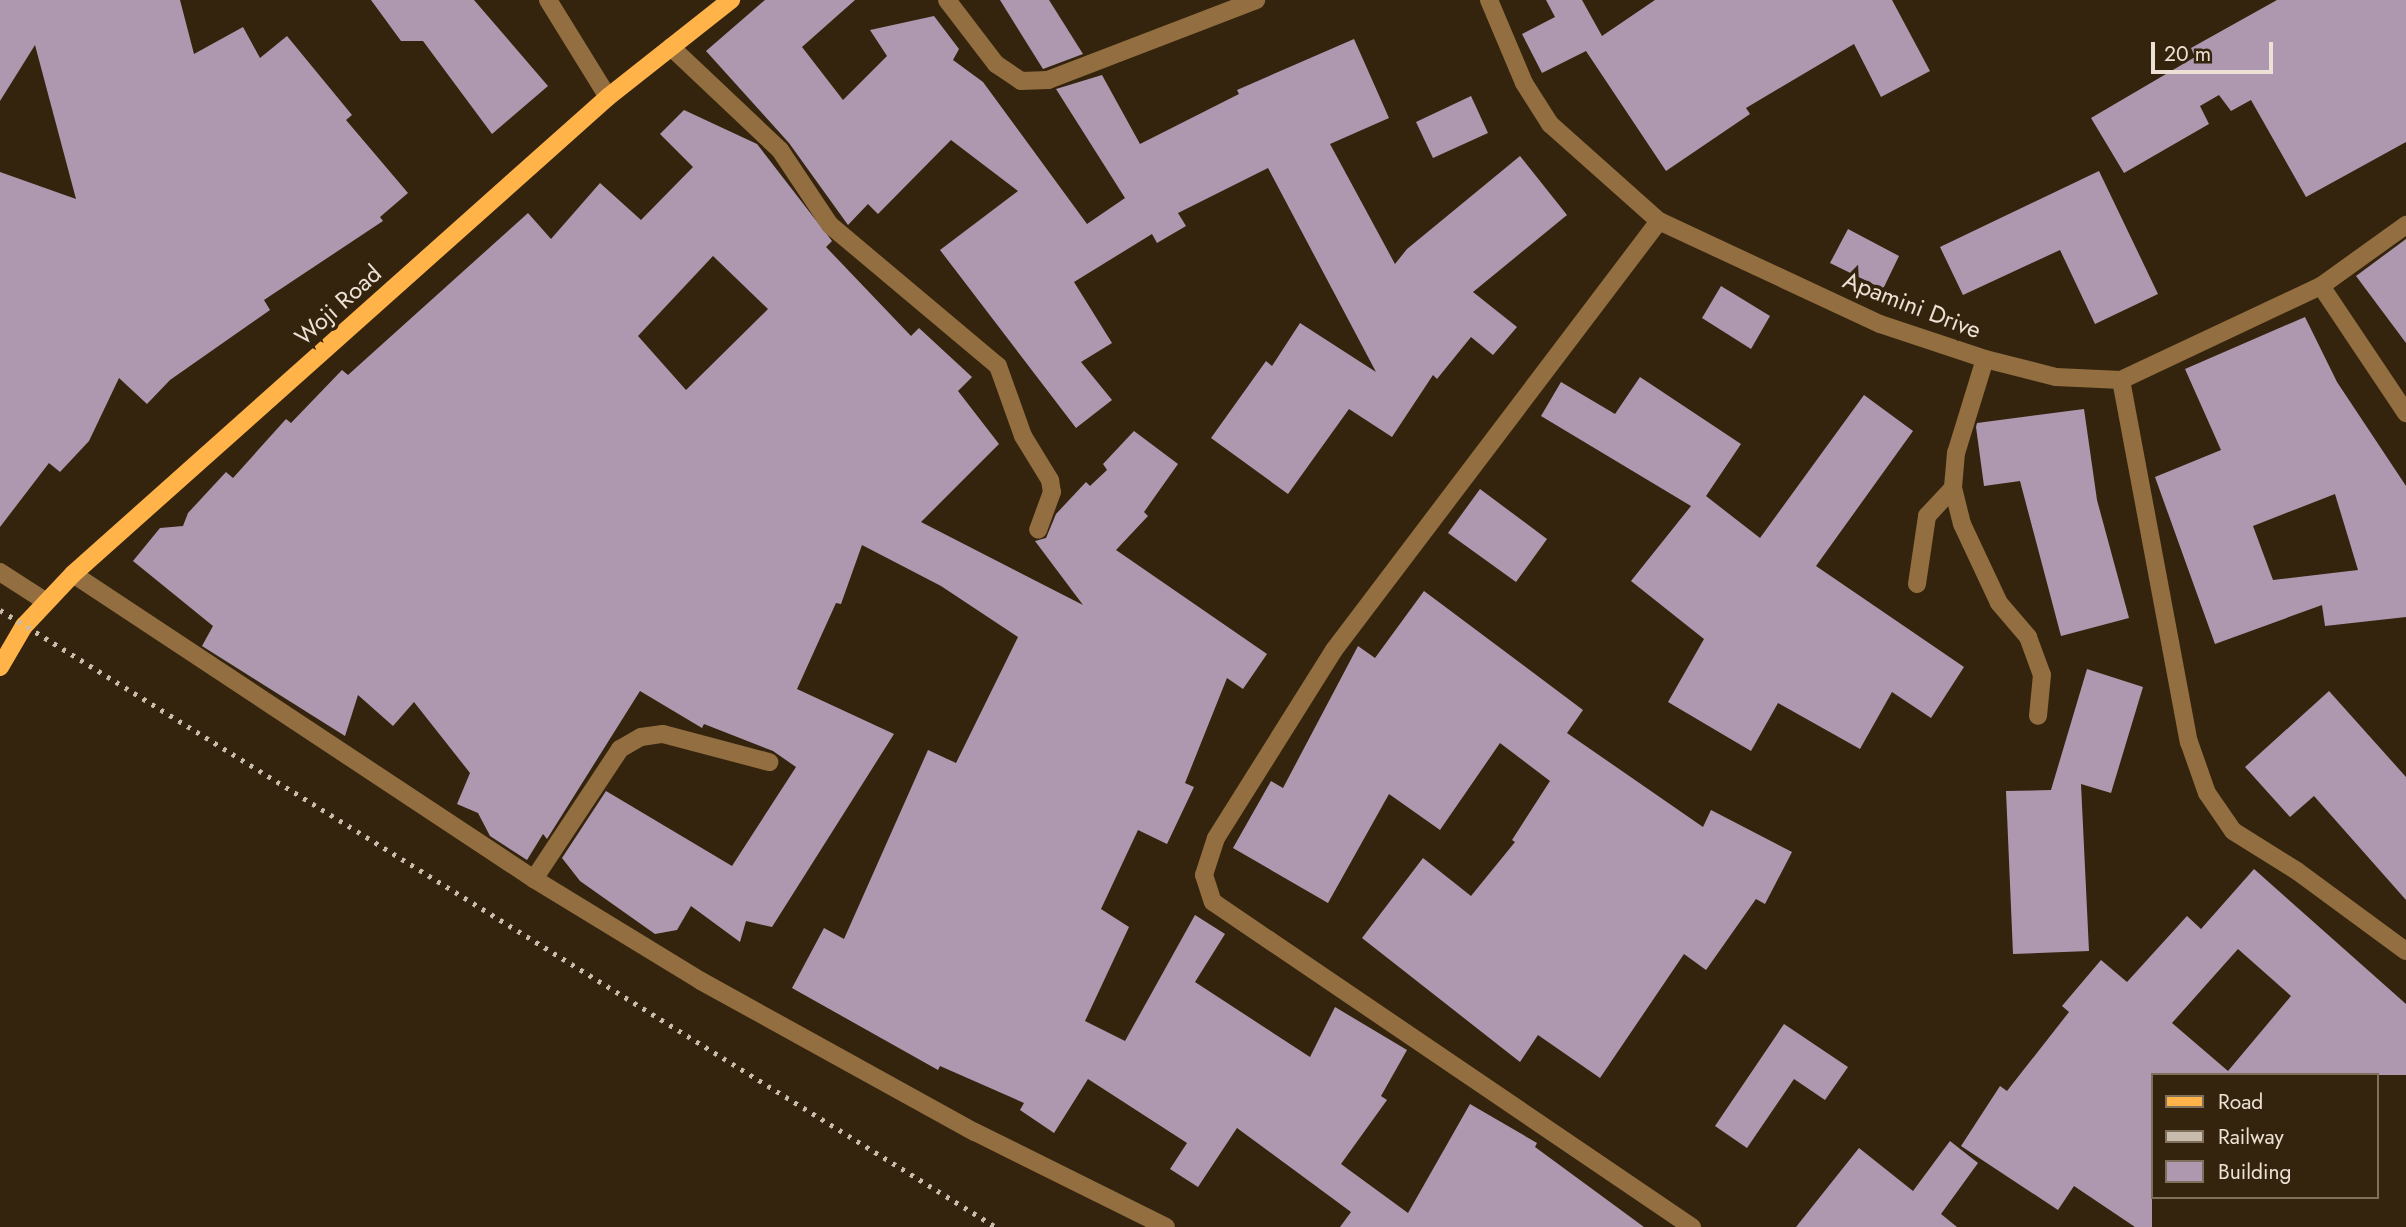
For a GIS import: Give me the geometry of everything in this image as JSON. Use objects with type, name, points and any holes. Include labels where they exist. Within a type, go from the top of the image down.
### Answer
[{"type":"main road","name":"Woji Road","points":[[2,659],[45,601],[73,574],[608,97],[731,0]]},
{"type":"street","points":[[548,0],[608,97]]},
{"type":"street","points":[[947,0],[996,64],[1021,81],[1048,80],[1256,0]]},
{"type":"street","name":"Apamini Drive","points":[[1489,0],[1524,83],[1550,124],[1659,221],[1880,324],[1985,359],[2056,377],[2120,380],[2321,286],[2406,225]]},
{"type":"street","points":[[671,47],[780,150],[830,225],[998,366],[1023,436],[1050,480],[1052,492],[1038,530]]},
{"type":"street","points":[[1659,221],[1334,650],[1216,838],[1204,875],[1213,902],[1692,1227]]},
{"type":"street","points":[[2321,286],[2406,413]]},
{"type":"street","points":[[1985,359],[1956,453],[1953,488],[1962,524],[1999,603],[2028,637],[2033,650],[2042,675],[2038,716]]},
{"type":"street","points":[[2120,380],[2189,742],[2207,793],[2233,831],[2297,871],[2406,951]]},
{"type":"street","points":[[1917,584],[1927,516],[1953,488]]},
{"type":"street","points":[[0,572],[45,601]]},
{"type":"street","points":[[73,574],[534,879],[701,981],[891,1086],[1166,1227]]},
{"type":"street","points":[[534,879],[620,749],[641,737],[663,734],[769,762]]},
{"type":"building","points":[[0,0],[180,0],[194,54],[243,27],[260,58],[287,36],[352,115],[346,120],[408,193],[380,217],[383,221],[264,300],[270,310],[170,380],[147,404],[119,378],[89,441],[60,472],[49,463],[0,527],[0,172],[76,199],[35,45],[0,101]]},
{"type":"building","points":[[371,0],[474,0],[548,86],[492,134],[423,41],[401,41]]},
{"type":"building","points":[[765,0],[855,0],[802,47],[843,100],[887,56],[870,30],[934,16],[959,49],[953,60],[983,82],[1087,224],[1125,198],[1056,89],[1102,75],[1140,144],[1239,94],[1237,90],[1354,39],[1389,118],[1330,144],[1395,264],[1407,249],[1520,156],[1567,215],[1473,292],[1517,327],[1493,355],[1471,337],[1437,379],[1433,375],[1392,437],[1349,409],[1288,494],[1211,438],[1266,361],[1272,366],[1300,323],[1376,372],[1268,168],[1178,213],[1186,226],[1157,243],[1152,234],[1074,282],[1112,343],[1081,362],[1112,400],[1076,428],[940,250],[1018,191],[951,140],[878,214],[868,204],[848,225],[789,143],[706,51]]},
{"type":"building","points":[[1000,0],[1049,0],[1083,54],[1043,69]]},
{"type":"building","points":[[1546,0],[1582,0],[1602,36],[1655,0],[1892,0],[1930,71],[1881,97],[1854,44],[1746,108],[1750,114],[1666,171],[1586,51],[1542,73],[1522,34],[1555,17]]},
{"type":"building","points":[[2277,0],[2406,0],[2406,142],[2306,197],[2251,100],[2231,111],[2219,95],[2200,106],[2209,124],[2124,173],[2091,118],[2195,57],[2191,48]]},
{"type":"building","points":[[1471,96],[1488,133],[1433,158],[1416,122]]},
{"type":"building","points":[[684,110],[757,144],[832,241],[826,247],[911,336],[919,328],[972,377],[958,391],[999,444],[921,522],[1083,605],[1035,541],[1046,538],[1056,514],[1086,482],[1090,486],[1107,470],[1103,464],[1134,431],[1178,464],[1144,512],[1148,516],[1116,550],[1267,654],[1243,689],[1227,678],[1185,783],[1194,787],[1167,844],[1138,830],[1101,909],[1129,927],[1085,1021],[1125,1041],[1195,915],[1225,934],[1195,982],[1310,1057],[1335,1007],[1407,1050],[1381,1096],[1387,1100],[1341,1164],[1408,1213],[1470,1104],[1537,1143],[1535,1147],[1644,1227],[1340,1227],[1351,1212],[1237,1128],[1198,1187],[1170,1169],[1187,1143],[1088,1079],[1054,1133],[1020,1110],[1024,1103],[940,1066],[938,1070],[792,988],[824,928],[844,939],[928,750],[956,763],[1018,637],[941,586],[862,545],[841,604],[836,603],[797,689],[894,734],[772,927],[746,921],[740,942],[691,906],[677,930],[655,934],[580,881],[562,858],[606,791],[732,866],[796,767],[773,751],[704,724],[702,728],[640,691],[547,839],[543,834],[527,860],[490,836],[478,813],[457,804],[470,773],[414,702],[393,726],[358,695],[345,736],[202,646],[213,626],[133,561],[160,528],[183,526],[188,513],[226,472],[233,478],[286,419],[291,423],[342,370],[348,375],[528,213],[551,239],[600,183],[641,220],[693,167],[660,134]],"holes":[[[713,256],[768,309],[686,390],[638,336]]]},
{"type":"building","points":[[2099,171],[2158,294],[2095,324],[2060,250],[1963,295],[1940,247]]},
{"type":"building","points":[[1848,229],[1899,256],[1883,289],[1830,263]]},
{"type":"building","points":[[2406,239],[2406,343],[2356,276]]},
{"type":"building","points":[[1721,286],[1770,316],[1751,349],[1702,318]]},
{"type":"building","points":[[2305,317],[2337,382],[2406,486],[2406,617],[2325,626],[2322,605],[2215,644],[2155,477],[2221,450],[2185,369]],"holes":[[[2335,494],[2358,570],[2273,580],[2253,526]]]},
{"type":"building","points":[[1640,377],[1741,444],[1706,496],[1760,538],[1864,395],[1913,431],[1816,566],[1964,667],[1931,718],[1892,692],[1860,749],[1778,703],[1751,751],[1668,702],[1704,639],[1631,581],[1691,506],[1541,416],[1561,382],[1615,414]]},
{"type":"building","points":[[2084,409],[2097,500],[2129,618],[2061,636],[2020,481],[1984,486],[1976,427],[1977,423]]},
{"type":"building","points":[[1480,489],[1547,539],[1516,582],[1448,533]]},
{"type":"building","points":[[1424,591],[1583,710],[1567,733],[1703,827],[1711,810],[1792,852],[1765,904],[1756,899],[1706,970],[1684,954],[1600,1078],[1538,1035],[1520,1062],[1362,938],[1423,858],[1471,896],[1515,842],[1512,840],[1550,781],[1500,743],[1440,830],[1389,794],[1328,903],[1233,848],[1271,781],[1283,788],[1358,646],[1375,658]]},
{"type":"building","points":[[2087,669],[2143,687],[2111,793],[2081,784],[2089,951],[2013,954],[2006,791],[2051,790]]},
{"type":"building","points":[[2329,691],[2406,777],[2406,900],[2314,796],[2290,817],[2245,767]]},
{"type":"building","points":[[2254,869],[2406,1004],[2406,1075],[2150,1073],[2152,1227],[2135,1227],[2074,1186],[2058,1210],[1961,1146],[2000,1086],[2007,1091],[2069,1012],[2062,1006],[2101,960],[2127,982],[2187,916],[2201,929]],"holes":[[[2238,949],[2291,996],[2228,1071],[2172,1023]]]},
{"type":"building","points":[[1784,1024],[1848,1067],[1825,1100],[1794,1079],[1747,1148],[1715,1126]]},
{"type":"building","points":[[1950,1141],[1978,1163],[1941,1214],[1957,1227],[1796,1227],[1859,1148],[1913,1191]]},
{"type":"railway","points":[[0,610],[996,1227]]}]
